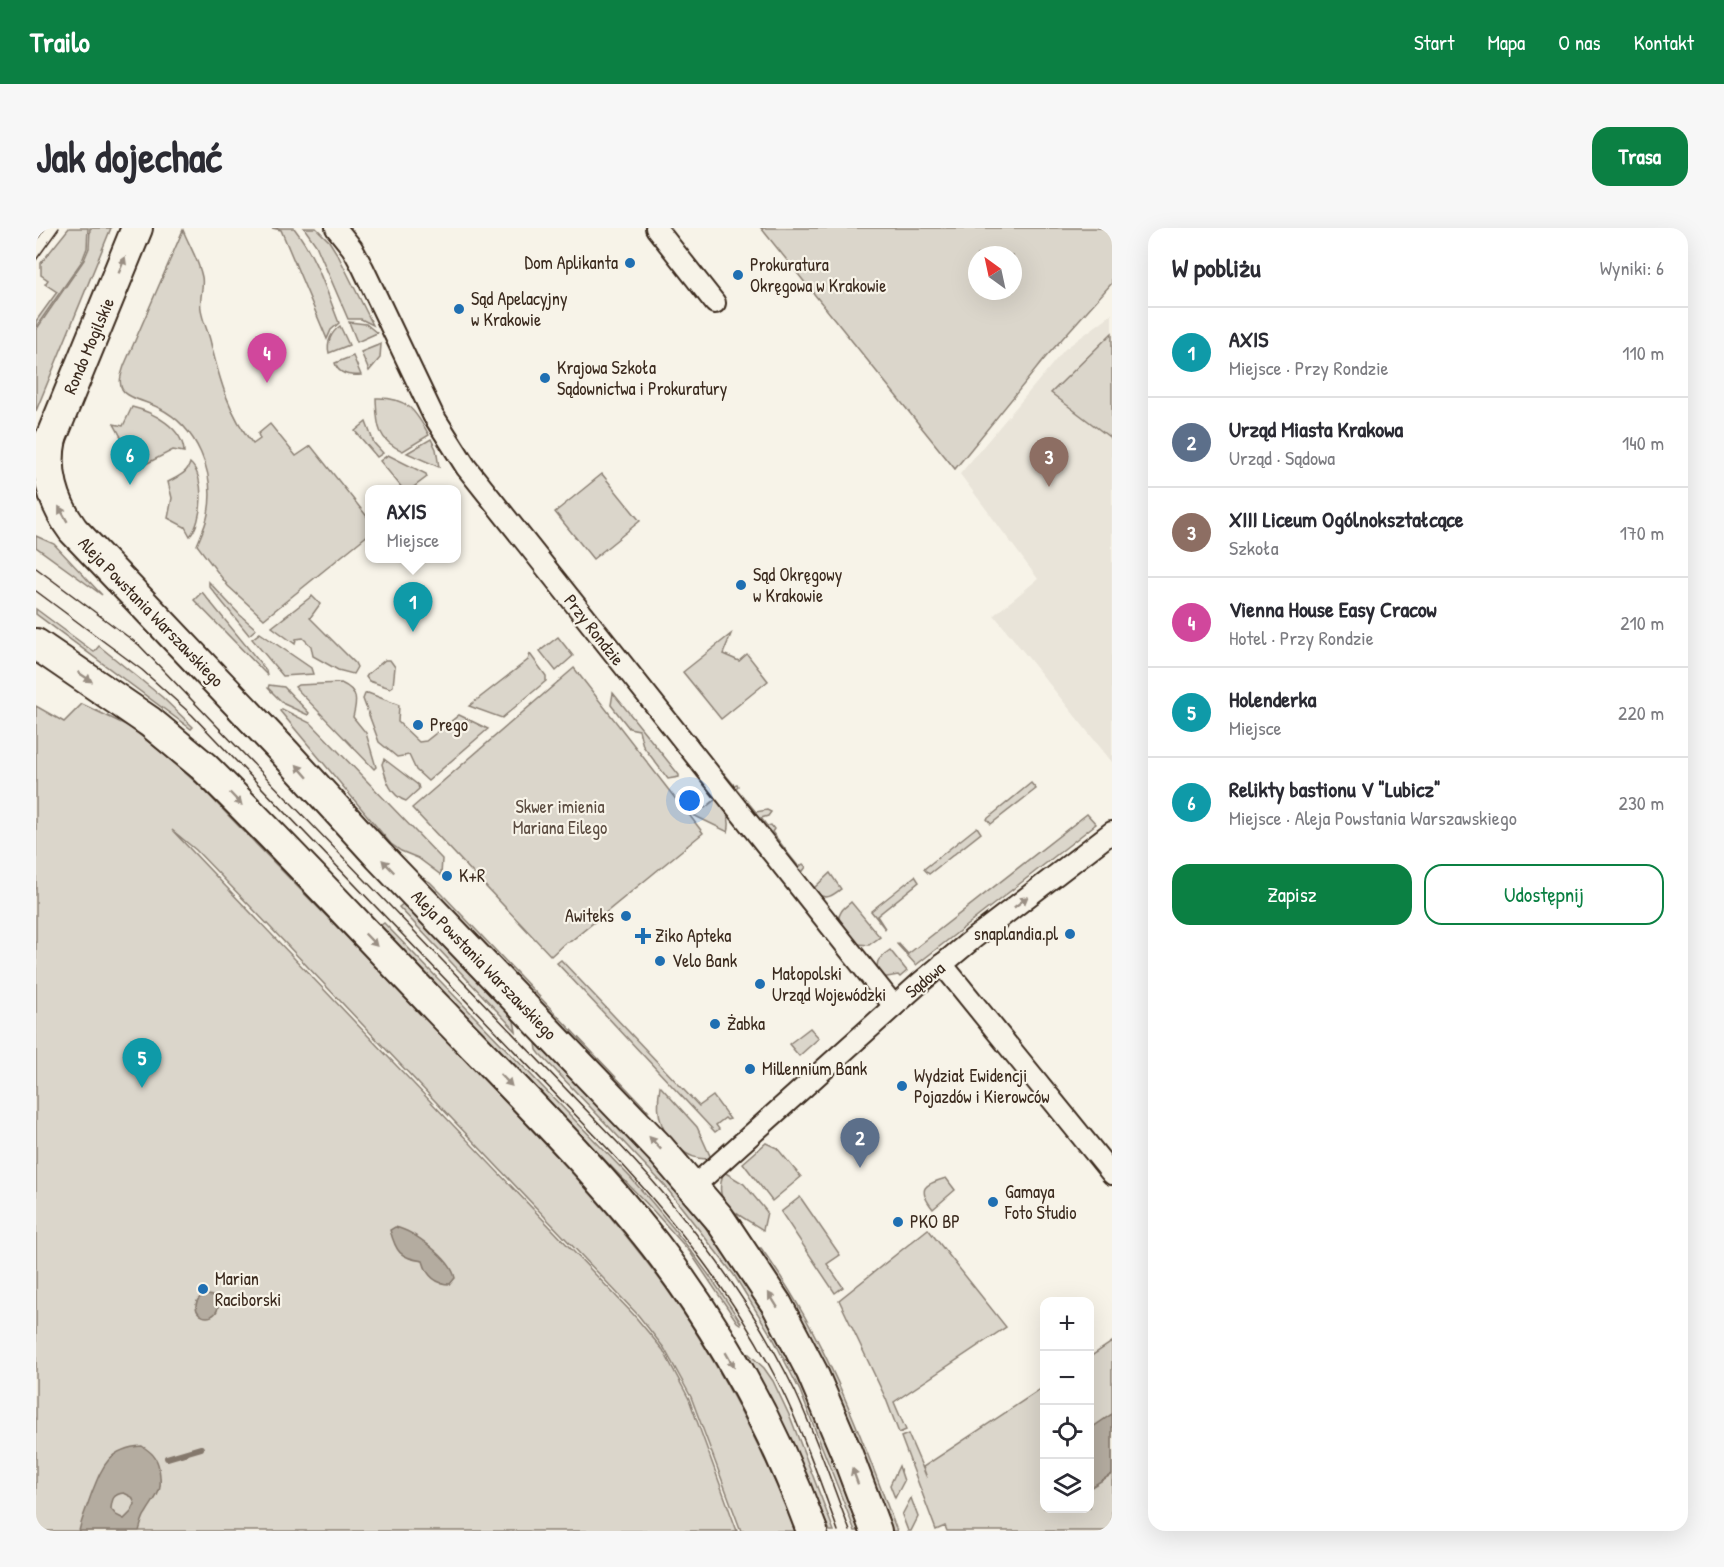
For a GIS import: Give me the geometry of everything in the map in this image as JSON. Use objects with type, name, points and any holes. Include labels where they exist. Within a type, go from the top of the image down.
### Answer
[{"type":"main road","name":"Rondo Mogilskie","points":[[44,450],[137,228]]},
{"type":"main road","name":"Aleja Powstania Warszawskiego","points":[[44,450],[48,454],[50,481],[56,501],[63,515],[84,543],[286,754],[379,856],[652,1140],[693,1187],[749,1261],[795,1338],[830,1412],[876,1531]]},
{"type":"main road","points":[[36,645],[150,722],[203,766],[540,1115],[619,1201],[678,1277],[733,1364],[777,1447],[813,1531]]},
{"type":"street","points":[[656,228],[715,303]]},
{"type":"street","name":"Przy Rondzie","points":[[344,231],[453,449],[493,503],[894,1005]]},
{"type":"street","name":"Sądowa","points":[[693,1187],[942,964],[1112,832]]},
{"type":"street","points":[[942,964],[1112,1174]]},
{"type":"shaded area","points":[[1112,314],[1112,762],[994,615],[1038,579],[960,474],[1065,349]]},
{"type":"shaded area","points":[[395,1227],[421,1240],[447,1263],[455,1278],[450,1284],[440,1283],[432,1278],[423,1261],[400,1253],[394,1244],[390,1230]]},
{"type":"shaded area","points":[[207,1295],[215,1298],[218,1306],[215,1314],[207,1317],[199,1314],[196,1306],[199,1298]]},
{"type":"shaded area","points":[[1112,1414],[1112,1474],[1094,1485],[1094,1459],[1094,1426]]},
{"type":"shaded area","points":[[142,1446],[151,1453],[157,1461],[160,1476],[160,1488],[139,1531],[79,1531],[103,1468],[114,1455]],"holes":[[[124,1493],[132,1497],[135,1504],[124,1519],[111,1509],[115,1496]]]},
{"type":"green space","points":[[69,228],[88,228],[87,248],[82,261],[36,327],[36,321],[57,292],[45,284],[48,280],[41,275],[41,263]]},
{"type":"green space","points":[[90,228],[111,228],[36,411],[36,330],[84,260],[89,248]]},
{"type":"green space","points":[[272,228],[294,228],[314,262],[339,323],[331,330],[327,339],[281,230]]},
{"type":"green space","points":[[304,228],[316,228],[329,241],[373,325],[361,319],[348,319],[316,245]]},
{"type":"green space","points":[[761,228],[1112,228],[1112,283],[1045,358],[955,469]]},
{"type":"green space","points":[[183,230],[201,271],[202,313],[214,358],[232,409],[245,433],[253,444],[260,439],[258,434],[270,424],[296,456],[311,446],[365,514],[365,537],[264,619],[228,586],[197,545],[207,518],[210,498],[206,467],[201,453],[184,427],[172,416],[129,395],[122,389],[120,383],[124,366]]},
{"type":"green space","points":[[349,322],[366,324],[377,333],[357,342]]},
{"type":"green space","points":[[340,326],[349,345],[329,353],[330,338]]},
{"type":"green space","points":[[1112,333],[1112,439],[1051,393]]},
{"type":"green space","points":[[381,344],[380,358],[369,371],[361,352]]},
{"type":"green space","points":[[353,356],[361,375],[345,374],[335,363]]},
{"type":"green space","points":[[376,398],[395,400],[409,407],[429,435],[403,451],[394,447],[380,430]]},
{"type":"green space","points":[[132,407],[166,422],[178,436],[184,452],[173,450],[138,468],[114,424],[123,426]]},
{"type":"green space","points":[[366,422],[374,443],[383,453],[377,457],[355,431]]},
{"type":"green space","points":[[431,439],[436,449],[439,467],[407,453]]},
{"type":"green space","points":[[388,455],[426,474],[427,477],[416,485],[400,485],[380,461]]},
{"type":"green space","points":[[190,463],[199,478],[201,499],[198,521],[190,536],[185,527],[168,518],[172,498],[168,482],[184,473]]},
{"type":"green space","points":[[602,474],[640,521],[593,559],[555,512]]},
{"type":"green space","points":[[36,536],[54,544],[102,595],[36,547]]},
{"type":"green space","points":[[209,582],[256,629],[249,635],[209,586]]},
{"type":"green space","points":[[202,592],[266,670],[267,675],[194,600]]},
{"type":"green space","points":[[312,596],[320,604],[310,618],[355,663],[357,667],[353,674],[338,670],[313,656],[311,646],[303,638],[296,639],[295,644],[272,627]]},
{"type":"green space","points":[[36,609],[94,652],[99,646],[162,697],[193,727],[191,729],[36,614]]},
{"type":"green space","points":[[260,633],[311,668],[313,674],[283,676],[252,639]]},
{"type":"green space","points":[[731,634],[723,654],[739,661],[747,654],[768,681],[721,719],[683,672]]},
{"type":"green space","points":[[558,637],[573,656],[556,671],[540,651]]},
{"type":"green space","points":[[530,654],[546,676],[546,681],[502,718],[469,706],[528,660]]},
{"type":"green space","points":[[385,660],[390,660],[395,667],[393,686],[390,688],[369,681],[366,677]]},
{"type":"green space","name":"Skwer imienia Mariana Eilego","points":[[574,668],[685,811],[693,803],[705,808],[716,799],[727,814],[729,827],[728,832],[687,812],[703,833],[551,956],[412,808]]},
{"type":"green space","points":[[341,683],[354,693],[356,701],[353,717],[366,733],[376,767],[374,769],[295,687]]},
{"type":"green space","points":[[269,685],[284,687],[309,713],[308,715],[284,704],[268,688]]},
{"type":"green space","points":[[368,693],[399,705],[398,722],[419,742],[426,741],[459,715],[488,729],[428,781],[416,770],[409,755],[397,757],[379,742],[363,699]]},
{"type":"green space","points":[[613,693],[679,777],[668,779],[643,746],[639,730],[629,728],[611,705]]},
{"type":"green space","points":[[82,704],[128,726],[202,788],[504,1100],[608,1213],[656,1274],[712,1359],[757,1443],[796,1531],[741,1531],[691,1397],[664,1348],[638,1315],[252,908],[196,850],[172,830],[633,1314],[663,1350],[689,1399],[737,1531],[36,1531],[36,706],[64,722]]},
{"type":"green space","points":[[282,709],[312,724],[442,859],[441,875],[418,858],[391,844],[280,711]]},
{"type":"green space","points":[[384,759],[418,785],[419,789],[406,801],[392,791],[382,764]]},
{"type":"green space","points":[[724,773],[734,785],[737,784],[736,788],[756,812],[767,810],[771,812],[768,816],[761,818],[767,826],[771,825],[774,829],[772,832],[786,853],[799,867],[803,864],[806,867],[803,871],[795,868],[721,776]]},
{"type":"green space","points":[[1031,783],[1036,789],[991,824],[987,819]]},
{"type":"green space","points":[[1087,814],[1096,824],[916,965],[897,944],[908,954]]},
{"type":"green space","points":[[977,827],[981,833],[929,874],[924,869]]},
{"type":"green space","points":[[830,873],[841,889],[829,896],[823,897],[816,894],[814,888]]},
{"type":"green space","points":[[915,876],[919,882],[877,916],[886,930],[871,911]]},
{"type":"green space","points":[[421,877],[442,894],[648,1111],[645,1111]]},
{"type":"green space","points":[[851,902],[880,937],[869,945],[854,942],[840,926],[839,916]]},
{"type":"green space","points":[[403,904],[511,1016],[516,1031],[399,907]]},
{"type":"green space","points":[[384,923],[630,1177],[702,1266],[740,1324],[690,1252],[650,1207],[380,926]]},
{"type":"green space","points":[[890,950],[907,971],[900,977],[898,975],[882,978],[877,965],[882,956]]},
{"type":"green space","points":[[561,960],[699,1106],[713,1096],[730,1119],[725,1118],[716,1125],[719,1129],[715,1132],[557,963]]},
{"type":"green space","points":[[810,1028],[819,1038],[799,1056],[789,1044]]},
{"type":"green space","points":[[536,1043],[662,1175],[730,1261],[770,1325],[787,1358],[818,1426],[859,1531],[855,1531],[800,1391],[774,1340],[734,1275],[665,1186],[540,1054]]},
{"type":"green space","points":[[660,1086],[697,1127],[711,1158],[703,1159],[688,1155],[669,1138],[659,1116]]},
{"type":"green space","points":[[766,1143],[777,1148],[801,1177],[772,1201],[743,1163]]},
{"type":"green space","points":[[724,1172],[744,1184],[767,1212],[763,1230],[737,1214],[724,1202],[721,1184]]},
{"type":"green space","points":[[946,1178],[955,1190],[933,1209],[925,1196],[925,1188],[933,1182]]},
{"type":"green space","points":[[800,1197],[840,1255],[827,1264],[843,1287],[835,1293],[781,1212]]},
{"type":"green space","points":[[928,1229],[1006,1327],[894,1402],[906,1430],[899,1433],[886,1399],[839,1300]]},
{"type":"green space","points":[[759,1248],[783,1281],[822,1349],[869,1457],[897,1531],[892,1531],[855,1432],[826,1366],[792,1301]]},
{"type":"green space","points":[[1112,1342],[1112,1531],[947,1531],[945,1526],[936,1530],[901,1437],[908,1434],[927,1478],[923,1467],[1040,1390],[1040,1513],[1094,1513],[1094,1354]]},
{"type":"green space","points":[[745,1354],[749,1354],[764,1368],[773,1381],[791,1419],[834,1531],[830,1531],[757,1374]]},
{"type":"green space","points":[[899,1466],[904,1481],[895,1498],[890,1485]]},
{"type":"green space","points":[[911,1498],[918,1517],[911,1531],[908,1531],[902,1515]]},
{"type":"waterway","points":[[167,1458],[201,1448]]},
{"type":"tram line","points":[[36,241],[45,228]]},
{"type":"tram line","points":[[36,260],[59,228]]},
{"type":"tram line","points":[[36,568],[139,645],[618,1143],[669,1200],[738,1291],[777,1357],[810,1425],[850,1531]]},
{"type":"tram line","points":[[36,591],[142,670],[192,715],[609,1150],[657,1204],[723,1289],[761,1350],[795,1418],[838,1531]]},
{"type":"place","name":"Dom Aplikanta","points":[[630,263]]},
{"type":"place","name":"Prokuratura Okręgowa w Krakowie","points":[[738,275]]},
{"type":"place","name":"Sąd Apelacyjny w Krakowie","points":[[459,309]]},
{"type":"place","name":"Krajowa Szkoła Sądownictwa i Prokuratury","points":[[545,378]]},
{"type":"place","name":"Vienna House Easy Cracow","points":[[267,383]]},
{"type":"place","name":"Relikty bastionu V \"Lubicz\"","points":[[130,485]]},
{"type":"place","name":"XIII Liceum Ogólnokształcące","points":[[1049,487]]},
{"type":"place","name":"Sąd Okręgowy w Krakowie","points":[[741,585]]},
{"type":"place","name":"AXIS","points":[[413,632]]},
{"type":"place","name":"Prego","points":[[418,725]]},
{"type":"place","name":"K+R","points":[[447,876]]},
{"type":"place","name":"Awiteks","points":[[626,916]]},
{"type":"place","name":"snaplandia.pl","points":[[1070,934]]},
{"type":"place","name":"Ziko Apteka","points":[[643,936]]},
{"type":"place","name":"Velo Bank","points":[[660,961]]},
{"type":"place","name":"Małopolski Urząd Wojewódzki","points":[[760,984]]},
{"type":"place","name":"Żabka","points":[[715,1024]]},
{"type":"place","name":"Millennium Bank","points":[[750,1069]]},
{"type":"place","name":"Wydział Ewidencji Pojazdów i Kierowców","points":[[902,1086]]},
{"type":"place","name":"Holenderka","points":[[142,1088]]},
{"type":"place","name":"Urząd Miasta Krakowa","points":[[860,1168]]},
{"type":"place","name":"Gamaya Foto Studio","points":[[993,1202]]},
{"type":"place","name":"PKO BP","points":[[898,1222]]},
{"type":"place","name":"Marian Raciborski","points":[[203,1289]]}]
